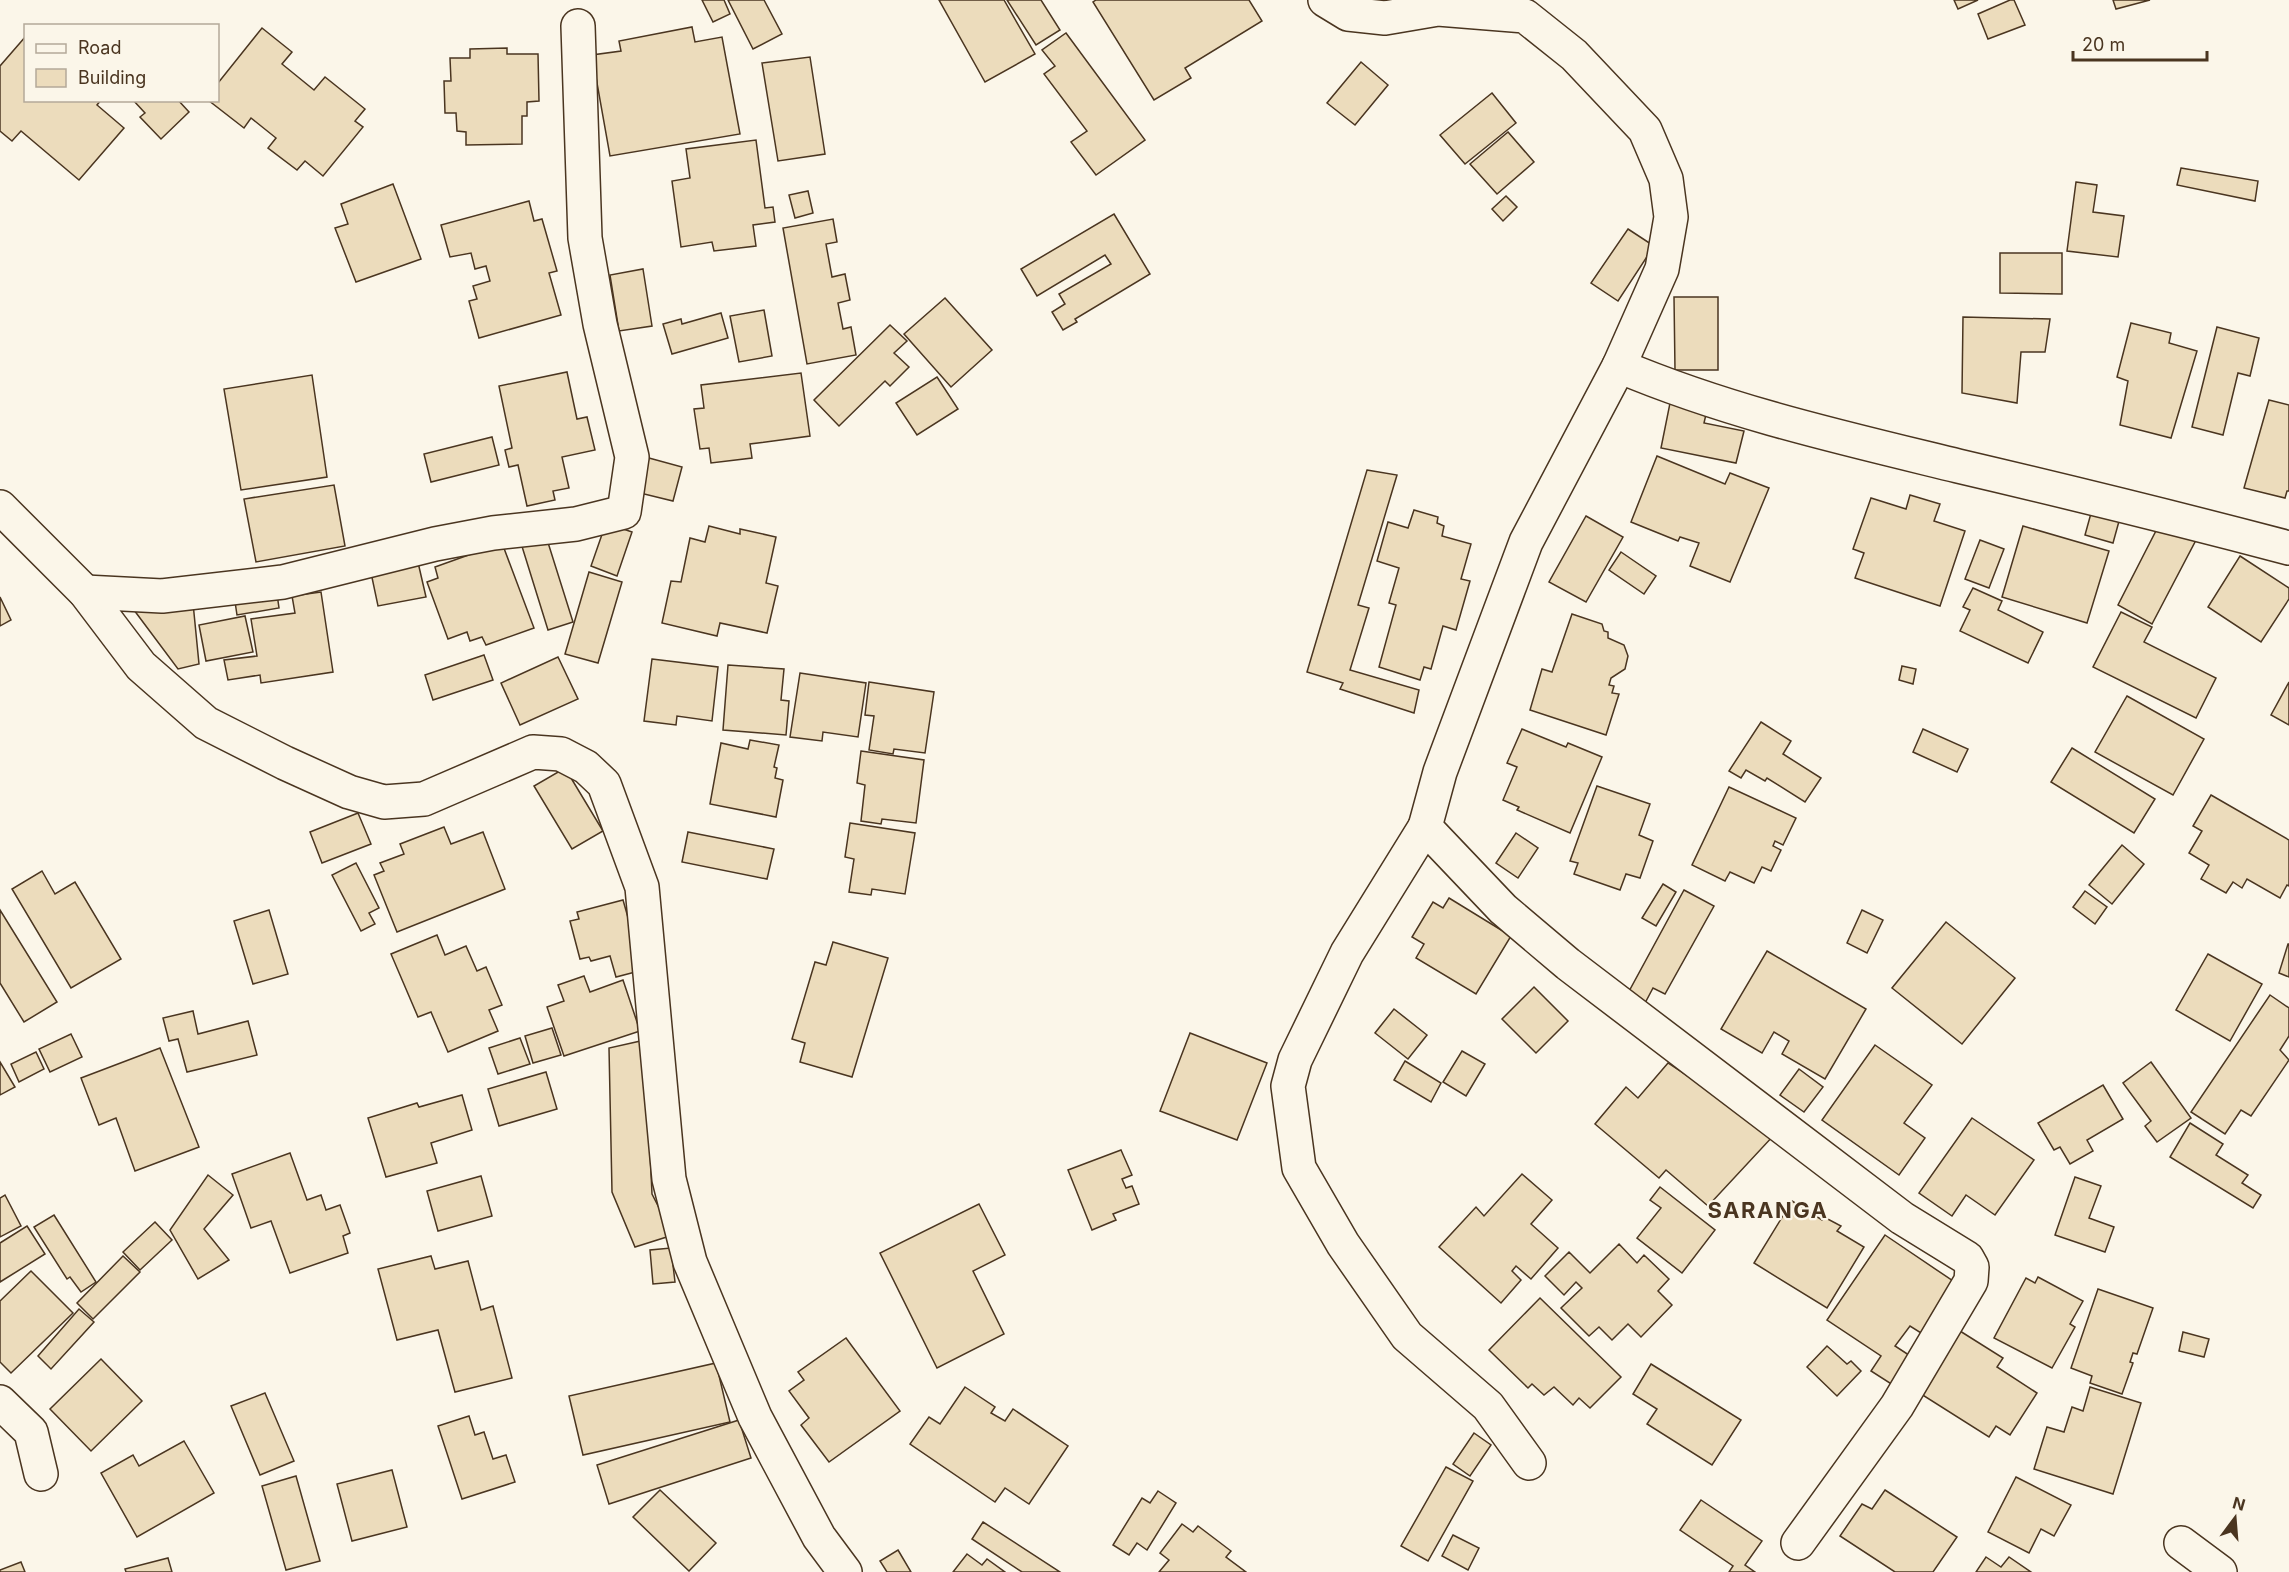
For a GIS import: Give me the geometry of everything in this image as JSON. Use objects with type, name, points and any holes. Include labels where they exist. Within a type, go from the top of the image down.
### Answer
[{"type":"street","points":[[1325,0],[1348,14],[1385,18],[1438,9],[1525,16],[1574,55],[1645,130],[1666,179],[1671,217],[1662,269],[1619,366],[1526,542],[1440,772],[1425,827],[1347,953],[1295,1060],[1288,1086],[1299,1168],[1343,1244],[1407,1336],[1488,1406],[1529,1463]]},
{"type":"street","points":[[85,592],[162,596],[284,582],[435,544],[493,533],[576,524],[624,512],[632,457],[600,324],[585,238],[578,26]]},
{"type":"street","points":[[1619,366],[1678,391],[1820,432],[2132,507],[2289,548]]},
{"type":"street","points":[[0,507],[85,592],[141,666],[206,723],[350,792],[384,802],[424,798],[533,752],[561,754],[586,767],[604,784],[642,887],[669,1179],[690,1262],[755,1416],[819,1537],[845,1572]]},
{"type":"street","points":[[1425,827],[1503,909],[1568,964],[1902,1218],[1967,1258],[1972,1267],[1971,1281],[1897,1406],[1798,1543]]},
{"type":"street","points":[[0,1402],[31,1432],[40,1474]]},
{"type":"street","points":[[2181,1543],[2220,1572]]},
{"type":"building","points":[[702,0],[724,0],[730,14],[713,22]]},
{"type":"building","points":[[728,0],[764,0],[782,34],[753,49]]},
{"type":"building","points":[[939,0],[1004,0],[1035,54],[985,82]]},
{"type":"building","points":[[1007,0],[1041,0],[1060,30],[1036,45]]},
{"type":"building","points":[[1096,0],[1249,0],[1262,21],[1185,68],[1191,78],[1154,100],[1093,2]]},
{"type":"building","points":[[1954,0],[1978,0],[1958,9]]},
{"type":"building","points":[[2014,0],[2025,25],[1988,39],[1978,14]]},
{"type":"building","points":[[2113,0],[2150,0],[2116,9]]},
{"type":"building","points":[[692,27],[695,42],[722,37],[740,134],[610,156],[592,55],[621,51],[619,41]]},
{"type":"building","points":[[262,28],[292,52],[282,64],[314,90],[325,77],[365,109],[355,121],[363,127],[323,176],[305,161],[297,170],[268,148],[276,138],[251,118],[244,128],[211,102],[219,102],[219,82]]},
{"type":"building","points":[[1066,33],[1145,140],[1096,175],[1071,142],[1087,131],[1044,74],[1055,66],[1042,50]]},
{"type":"building","points":[[24,38],[24,102],[99,102],[97,105],[124,128],[79,180],[21,131],[12,141],[0,131],[0,66]]},
{"type":"building","points":[[507,48],[507,54],[538,54],[539,101],[527,102],[527,116],[522,116],[522,144],[466,145],[466,132],[457,131],[456,113],[445,113],[444,81],[451,81],[450,58],[470,58],[470,49]]},
{"type":"building","points":[[810,57],[825,154],[778,161],[762,63]]},
{"type":"building","points":[[1361,62],[1388,85],[1355,125],[1327,103]]},
{"type":"building","points":[[1492,93],[1516,123],[1465,164],[1440,135]]},
{"type":"building","points":[[135,102],[180,102],[189,112],[161,139],[140,117],[145,113]]},
{"type":"building","points":[[1508,132],[1534,162],[1497,194],[1470,164]]},
{"type":"building","points":[[756,140],[765,208],[773,207],[775,222],[753,225],[756,246],[714,251],[712,242],[681,247],[672,181],[690,178],[686,149]]},
{"type":"building","points":[[2181,168],[2258,181],[2255,201],[2177,185]]},
{"type":"building","points":[[2076,182],[2097,185],[2093,212],[2124,216],[2118,257],[2067,251]]},
{"type":"building","points":[[393,184],[421,259],[356,282],[335,228],[348,224],[341,204]]},
{"type":"building","points":[[808,191],[813,213],[795,218],[789,195]]},
{"type":"building","points":[[1506,196],[1517,207],[1503,221],[1492,209]]},
{"type":"building","points":[[529,201],[534,221],[542,219],[557,271],[549,273],[561,315],[479,338],[469,301],[477,299],[473,286],[490,281],[486,266],[475,269],[471,253],[450,257],[441,225]]},
{"type":"building","points":[[1114,214],[1150,274],[1075,319],[1077,322],[1063,330],[1052,312],[1065,304],[1059,294],[1111,264],[1105,255],[1037,296],[1021,269]]},
{"type":"building","points":[[833,219],[837,242],[826,244],[832,277],[845,274],[850,300],[838,303],[843,329],[851,327],[856,355],[807,364],[783,228]]},
{"type":"building","points":[[1628,229],[1654,246],[1618,301],[1591,283]]},
{"type":"building","points":[[2000,253],[2062,253],[2062,294],[2000,293]]},
{"type":"building","points":[[643,269],[652,326],[619,331],[610,275]]},
{"type":"building","points":[[1674,297],[1718,297],[1718,370],[1675,370]]},
{"type":"building","points":[[945,298],[992,350],[951,387],[904,334]]},
{"type":"building","points":[[764,310],[772,356],[739,362],[730,316]]},
{"type":"building","points":[[721,313],[728,338],[672,354],[663,324],[681,319],[682,324]]},
{"type":"building","points":[[1963,317],[2050,319],[2045,352],[2021,352],[2017,403],[1962,393]]},
{"type":"building","points":[[2131,323],[2171,333],[2169,343],[2197,351],[2171,438],[2120,425],[2128,381],[2117,377]]},
{"type":"building","points":[[890,325],[907,341],[894,353],[909,367],[890,386],[885,381],[839,426],[814,400]]},
{"type":"building","points":[[2217,327],[2259,338],[2250,376],[2238,373],[2223,435],[2192,427]]},
{"type":"building","points":[[567,372],[577,419],[587,417],[595,450],[562,457],[569,488],[553,491],[555,500],[527,506],[518,465],[509,467],[505,450],[512,448],[499,386]]},
{"type":"building","points":[[801,373],[810,436],[750,444],[752,458],[711,463],[709,448],[700,449],[694,409],[704,408],[701,385]]},
{"type":"building","points":[[312,375],[327,477],[241,490],[224,389]]},
{"type":"building","points":[[937,377],[958,409],[917,435],[896,403]]},
{"type":"building","points":[[2269,400],[2289,405],[2289,491],[2285,498],[2244,488]]},
{"type":"building","points":[[1670,403],[1707,410],[1704,423],[1744,431],[1736,463],[1661,448]]},
{"type":"building","points":[[492,437],[499,465],[431,482],[424,454]]},
{"type":"building","points":[[1657,456],[1725,484],[1730,473],[1769,488],[1730,582],[1690,566],[1699,543],[1680,537],[1678,541],[1631,522]]},
{"type":"building","points":[[649,458],[682,467],[673,501],[640,493]]},
{"type":"building","points":[[1367,470],[1397,475],[1358,605],[1369,608],[1350,670],[1419,690],[1414,713],[1340,689],[1343,683],[1307,672]]},
{"type":"building","points":[[334,485],[345,546],[256,562],[244,499]]},
{"type":"building","points":[[1910,495],[1940,504],[1934,521],[1965,531],[1940,606],[1855,578],[1864,553],[1853,549],[1871,498],[1906,509]]},
{"type":"building","points":[[2093,506],[2121,514],[2113,543],[2085,535]]},
{"type":"building","points":[[1414,510],[1438,517],[1437,523],[1444,526],[1442,536],[1471,544],[1461,579],[1470,581],[1456,630],[1443,626],[1431,669],[1424,667],[1420,680],[1379,667],[1396,605],[1389,603],[1399,568],[1377,561],[1388,522],[1408,528]]},
{"type":"building","points":[[1586,516],[1623,537],[1586,602],[1549,582]]},
{"type":"building","points":[[606,523],[632,532],[617,576],[591,566]]},
{"type":"building","points":[[2160,523],[2196,540],[2152,624],[2118,605]]},
{"type":"building","points":[[709,526],[740,534],[740,529],[776,537],[766,583],[778,586],[767,633],[720,623],[717,636],[662,623],[671,581],[681,582],[690,538],[705,542]]},
{"type":"building","points":[[2023,526],[2109,551],[2087,623],[2002,597]]},
{"type":"building","points":[[545,533],[573,622],[548,630],[520,540]]},
{"type":"building","points":[[1980,540],[2004,549],[1989,588],[1965,579]]},
{"type":"building","points":[[502,543],[534,628],[486,645],[482,637],[470,641],[467,632],[448,639],[427,582],[438,578],[435,567]]},
{"type":"building","points":[[1621,552],[1656,576],[1644,594],[1609,570]]},
{"type":"building","points":[[2240,556],[2289,588],[2289,599],[2261,642],[2208,607]]},
{"type":"building","points":[[417,558],[426,597],[378,606],[370,568]]},
{"type":"building","points":[[589,572],[622,582],[598,663],[565,654]]},
{"type":"building","points":[[1973,588],[2002,601],[1998,610],[2043,632],[2028,663],[1960,631],[1970,610],[1963,607]]},
{"type":"building","points":[[321,592],[333,672],[261,683],[260,675],[228,680],[224,660],[257,656],[251,619],[295,613],[292,596]]},
{"type":"building","points":[[277,594],[279,608],[237,615],[234,595]]},
{"type":"building","points":[[0,597],[11,620],[0,626]]},
{"type":"building","points":[[193,603],[199,664],[178,669],[134,610]]},
{"type":"building","points":[[2121,612],[2152,627],[2144,642],[2216,678],[2196,718],[2093,667]]},
{"type":"building","points":[[1572,614],[1602,624],[1604,631],[1608,632],[1608,638],[1624,645],[1628,656],[1625,669],[1611,678],[1609,685],[1614,686],[1612,693],[1619,694],[1606,735],[1530,710],[1542,669],[1552,672]]},
{"type":"building","points":[[245,616],[253,652],[206,661],[199,625]]},
{"type":"building","points":[[484,655],[493,680],[433,700],[425,675]]},
{"type":"building","points":[[558,657],[578,699],[520,725],[501,683]]},
{"type":"building","points":[[652,659],[718,667],[712,721],[677,716],[676,725],[644,721]]},
{"type":"building","points":[[728,665],[784,669],[781,700],[789,701],[786,735],[723,730]]},
{"type":"building","points":[[1902,666],[1916,669],[1913,684],[1899,680]]},
{"type":"building","points":[[800,673],[866,683],[858,737],[823,732],[822,741],[790,737]]},
{"type":"building","points":[[869,682],[934,692],[925,753],[894,749],[893,754],[869,750],[874,716],[865,715]]},
{"type":"building","points":[[2289,682],[2289,725],[2271,715]]},
{"type":"building","points":[[2127,696],[2204,739],[2173,795],[2095,752]]},
{"type":"building","points":[[1761,722],[1791,741],[1783,754],[1821,778],[1805,802],[1767,778],[1765,781],[1746,770],[1741,778],[1729,771]]},
{"type":"building","points":[[1522,729],[1566,747],[1568,743],[1602,757],[1570,833],[1517,810],[1519,807],[1503,800],[1517,767],[1507,763]]},
{"type":"building","points":[[1923,729],[1968,749],[1957,772],[1913,752]]},
{"type":"building","points":[[750,740],[779,745],[774,767],[777,768],[775,778],[783,780],[776,817],[710,804],[721,743],[748,749]]},
{"type":"building","points":[[2072,748],[2155,799],[2134,833],[2051,782]]},
{"type":"building","points":[[861,751],[924,760],[916,823],[882,819],[881,824],[861,821],[865,785],[857,783]]},
{"type":"building","points":[[565,768],[603,831],[572,849],[534,786]]},
{"type":"building","points":[[1597,786],[1650,804],[1639,835],[1653,841],[1640,878],[1626,874],[1620,890],[1574,874],[1578,863],[1570,861]]},
{"type":"building","points":[[1729,787],[1796,818],[1783,845],[1775,841],[1773,846],[1781,850],[1771,871],[1762,867],[1754,883],[1730,872],[1725,881],[1692,865]]},
{"type":"building","points":[[2211,795],[2289,840],[2289,886],[2287,885],[2280,898],[2247,879],[2242,888],[2233,882],[2226,893],[2201,879],[2209,865],[2189,853],[2202,831],[2193,826]]},
{"type":"building","points":[[358,813],[371,844],[322,863],[310,832]]},
{"type":"building","points":[[850,823],[915,833],[905,894],[872,889],[871,895],[849,892],[854,859],[845,857]]},
{"type":"building","points":[[444,827],[451,844],[483,832],[505,889],[397,932],[374,875],[384,871],[380,863],[404,854],[400,844]]},
{"type":"building","points":[[688,832],[774,849],[767,879],[682,862]]},
{"type":"building","points":[[1516,833],[1538,848],[1518,878],[1496,863]]},
{"type":"building","points":[[2122,845],[2144,864],[2112,904],[2089,885]]},
{"type":"building","points":[[356,863],[379,908],[369,913],[375,924],[361,931],[332,875]]},
{"type":"building","points":[[42,871],[55,894],[75,882],[121,959],[71,988],[12,889]]},
{"type":"building","points":[[1663,884],[1676,892],[1656,926],[1642,918]]},
{"type":"building","points":[[1684,890],[1714,906],[1665,994],[1653,988],[1644,1005],[1627,995]]},
{"type":"building","points":[[2085,891],[2107,907],[2095,924],[2073,907]]},
{"type":"building","points":[[1449,898],[1511,936],[1476,994],[1416,958],[1424,944],[1412,937],[1433,902],[1443,908]]},
{"type":"building","points":[[623,900],[643,970],[616,977],[610,956],[591,961],[589,957],[580,959],[570,921],[579,919],[577,912]]},
{"type":"building","points":[[0,910],[57,1002],[24,1022],[0,983]]},
{"type":"building","points":[[269,910],[288,974],[253,984],[234,921]]},
{"type":"building","points":[[1862,910],[1883,920],[1867,953],[1847,943]]},
{"type":"building","points":[[1946,922],[2015,978],[1962,1044],[1892,988]]},
{"type":"building","points":[[437,935],[445,955],[466,946],[477,971],[486,967],[502,1005],[489,1010],[498,1031],[448,1052],[431,1012],[418,1017],[391,954]]},
{"type":"building","points":[[833,942],[888,958],[852,1077],[800,1062],[805,1043],[792,1039],[815,962],[826,965]]},
{"type":"building","points":[[2289,944],[2289,977],[2279,973]]},
{"type":"building","points":[[1767,951],[1866,1009],[1825,1079],[1782,1054],[1789,1041],[1774,1032],[1762,1053],[1721,1029]]},
{"type":"building","points":[[2208,954],[2262,984],[2230,1041],[2176,1010]]},
{"type":"building","points":[[584,976],[590,992],[623,980],[640,1031],[564,1056],[547,1007],[564,1001],[558,985]]},
{"type":"building","points":[[1534,987],[1568,1021],[1536,1053],[1502,1019]]},
{"type":"building","points":[[2270,995],[2289,1008],[2289,1036],[2280,1050],[2289,1060],[2251,1116],[2241,1110],[2225,1134],[2191,1112]]},
{"type":"building","points":[[1394,1009],[1427,1035],[1408,1059],[1375,1033]]},
{"type":"building","points":[[193,1011],[198,1034],[248,1021],[257,1055],[187,1072],[178,1039],[169,1041],[163,1018]]},
{"type":"building","points":[[552,1028],[561,1055],[533,1063],[525,1036]]},
{"type":"building","points":[[1190,1033],[1267,1063],[1237,1140],[1160,1111]]},
{"type":"building","points":[[71,1034],[82,1057],[50,1072],[39,1049]]},
{"type":"building","points":[[520,1038],[530,1064],[498,1074],[489,1048]]},
{"type":"building","points":[[645,1040],[652,1194],[673,1235],[635,1247],[612,1192],[609,1048]]},
{"type":"building","points":[[1875,1045],[1932,1085],[1904,1123],[1925,1138],[1899,1175],[1822,1120]]},
{"type":"building","points":[[160,1048],[199,1147],[135,1171],[116,1118],[99,1125],[81,1078]]},
{"type":"building","points":[[1462,1051],[1485,1064],[1466,1096],[1443,1082]]},
{"type":"building","points":[[36,1052],[44,1069],[19,1082],[11,1064]]},
{"type":"building","points":[[1405,1061],[1441,1083],[1431,1102],[1394,1080]]},
{"type":"building","points":[[0,1062],[15,1087],[0,1095]]},
{"type":"building","points":[[2151,1062],[2191,1118],[2157,1142],[2145,1126],[2151,1121],[2123,1083]]},
{"type":"building","points":[[1668,1063],[1775,1134],[1708,1206],[1666,1170],[1659,1178],[1595,1124],[1626,1087],[1638,1098]]},
{"type":"building","points":[[1799,1069],[1823,1087],[1804,1112],[1780,1095]]},
{"type":"building","points":[[546,1072],[557,1109],[499,1126],[488,1089]]},
{"type":"building","points":[[2103,1085],[2123,1119],[2087,1140],[2093,1151],[2070,1164],[2060,1147],[2054,1150],[2038,1123]]},
{"type":"building","points":[[462,1095],[472,1130],[431,1143],[437,1163],[386,1177],[368,1118],[417,1103],[419,1107]]},
{"type":"building","points":[[1972,1118],[2034,1160],[1995,1215],[1966,1195],[1952,1216],[1919,1193]]},
{"type":"building","points":[[2190,1123],[2223,1144],[2216,1155],[2248,1175],[2242,1183],[2261,1195],[2253,1208],[2170,1157]]},
{"type":"building","points":[[1121,1150],[1132,1175],[1122,1179],[1126,1188],[1132,1186],[1139,1204],[1113,1214],[1116,1220],[1092,1230],[1068,1170]]},
{"type":"building","points":[[290,1153],[307,1200],[321,1195],[326,1210],[340,1205],[350,1233],[343,1236],[348,1253],[290,1273],[271,1221],[251,1228],[232,1174]]},
{"type":"building","points":[[1522,1174],[1552,1200],[1531,1224],[1558,1248],[1531,1279],[1516,1266],[1512,1271],[1521,1280],[1501,1303],[1439,1247],[1476,1207],[1484,1216]]},
{"type":"building","points":[[208,1175],[233,1195],[204,1229],[229,1260],[198,1279],[170,1230]]},
{"type":"building","points":[[481,1176],[492,1216],[438,1231],[427,1191]]},
{"type":"building","points":[[2075,1177],[2101,1186],[2089,1218],[2114,1227],[2105,1252],[2055,1235]]},
{"type":"building","points":[[1660,1187],[1715,1230],[1682,1273],[1637,1238],[1661,1208],[1650,1200]]},
{"type":"building","points":[[5,1195],[21,1226],[0,1237],[0,1198]]},
{"type":"building","points":[[1792,1201],[1822,1220],[1824,1217],[1841,1226],[1837,1231],[1864,1247],[1827,1308],[1754,1263]]},
{"type":"building","points":[[979,1204],[1005,1255],[973,1271],[1004,1334],[937,1368],[880,1253]]},
{"type":"building","points":[[54,1215],[96,1282],[81,1292],[70,1277],[67,1279],[34,1227]]},
{"type":"building","points":[[155,1222],[172,1240],[140,1270],[123,1252]]},
{"type":"building","points":[[27,1226],[45,1254],[0,1282],[0,1243]]},
{"type":"building","points":[[1885,1235],[1956,1283],[1921,1333],[1910,1326],[1895,1346],[1915,1359],[1896,1387],[1871,1371],[1881,1356],[1827,1320]]},
{"type":"building","points":[[1619,1244],[1637,1263],[1644,1255],[1669,1279],[1658,1291],[1672,1305],[1641,1337],[1628,1324],[1612,1340],[1599,1327],[1589,1336],[1561,1308],[1582,1288],[1576,1282],[1564,1295],[1545,1276],[1569,1252],[1590,1273]]},
{"type":"building","points":[[671,1248],[675,1282],[653,1284],[650,1250]]},
{"type":"building","points":[[123,1256],[140,1272],[93,1319],[77,1303]]},
{"type":"building","points":[[431,1256],[435,1269],[468,1261],[481,1310],[493,1306],[512,1378],[455,1392],[438,1330],[397,1340],[378,1269]]},
{"type":"building","points":[[31,1271],[73,1313],[11,1373],[0,1362],[0,1301]]},
{"type":"building","points":[[2038,1277],[2083,1301],[2070,1324],[2075,1327],[2052,1368],[1994,1338],[2026,1278],[2035,1283]]},
{"type":"building","points":[[2098,1289],[2153,1308],[2137,1354],[2133,1353],[2130,1362],[2133,1363],[2122,1394],[2090,1383],[2092,1376],[2071,1368]]},
{"type":"building","points":[[1540,1298],[1621,1377],[1590,1408],[1579,1398],[1573,1405],[1554,1387],[1544,1395],[1532,1384],[1528,1388],[1489,1350]]},
{"type":"building","points":[[79,1309],[94,1322],[51,1369],[38,1356]]},
{"type":"building","points":[[1960,1331],[2003,1358],[1997,1367],[2037,1393],[2010,1435],[1996,1426],[1989,1437],[1921,1394]]},
{"type":"building","points":[[2183,1332],[2209,1339],[2204,1357],[2179,1351]]},
{"type":"building","points":[[846,1338],[900,1411],[829,1462],[801,1425],[809,1418],[789,1391],[804,1380],[798,1372]]},
{"type":"building","points":[[1827,1346],[1847,1364],[1851,1361],[1861,1371],[1837,1396],[1807,1367]]},
{"type":"building","points":[[101,1359],[142,1401],[91,1451],[50,1409]]},
{"type":"building","points":[[716,1363],[730,1422],[583,1455],[569,1396]]},
{"type":"building","points":[[1651,1364],[1741,1420],[1712,1465],[1647,1424],[1657,1409],[1633,1394]]},
{"type":"building","points":[[965,1387],[995,1407],[991,1413],[1005,1421],[1013,1409],[1068,1446],[1029,1504],[1005,1488],[995,1502],[910,1444],[929,1417],[940,1424]]},
{"type":"building","points":[[2090,1387],[2141,1403],[2113,1494],[2034,1469],[2047,1427],[2064,1432],[2072,1407],[2083,1411]]},
{"type":"building","points":[[265,1393],[294,1461],[260,1475],[231,1406]]},
{"type":"building","points":[[469,1416],[475,1435],[484,1432],[493,1459],[506,1455],[515,1482],[462,1499],[438,1426]]},
{"type":"building","points":[[739,1420],[751,1458],[609,1504],[597,1465]]},
{"type":"building","points":[[1474,1433],[1491,1445],[1470,1476],[1453,1464]]},
{"type":"building","points":[[184,1441],[214,1493],[137,1537],[101,1473],[133,1455],[139,1466]]},
{"type":"building","points":[[1446,1467],[1473,1481],[1428,1561],[1401,1546]]},
{"type":"building","points":[[392,1470],[407,1527],[352,1541],[337,1484]]},
{"type":"building","points":[[296,1476],[320,1561],[286,1570],[262,1486]]},
{"type":"building","points":[[2016,1477],[2071,1505],[2054,1536],[2041,1529],[2029,1553],[1988,1532]]},
{"type":"building","points":[[660,1490],[716,1543],[689,1571],[633,1517]]},
{"type":"building","points":[[1885,1490],[1957,1537],[1933,1572],[1895,1572],[1840,1536],[1862,1504],[1872,1509]]},
{"type":"building","points":[[1158,1491],[1176,1503],[1147,1550],[1137,1543],[1129,1555],[1113,1545],[1142,1498],[1150,1503]]},
{"type":"building","points":[[1701,1500],[1762,1541],[1745,1565],[1755,1572],[1729,1572],[1733,1566],[1680,1530]]},
{"type":"building","points":[[983,1522],[1060,1572],[1022,1572],[972,1539]]},
{"type":"building","points":[[1182,1524],[1193,1532],[1198,1526],[1231,1551],[1226,1557],[1246,1572],[1159,1572],[1169,1560],[1160,1553]]},
{"type":"building","points":[[1453,1535],[1479,1548],[1468,1570],[1442,1556]]},
{"type":"building","points":[[898,1550],[911,1572],[887,1572],[880,1561]]},
{"type":"building","points":[[967,1554],[982,1565],[987,1559],[1005,1572],[953,1572]]},
{"type":"building","points":[[1986,1557],[2001,1567],[2009,1557],[2031,1572],[1976,1572]]},
{"type":"building","points":[[168,1558],[172,1572],[126,1572],[125,1569]]},
{"type":"building","points":[[21,1562],[25,1572],[0,1572],[0,1570]]},
{"type":"district","name":"SARANGA","points":[[1768,1210]]}]
